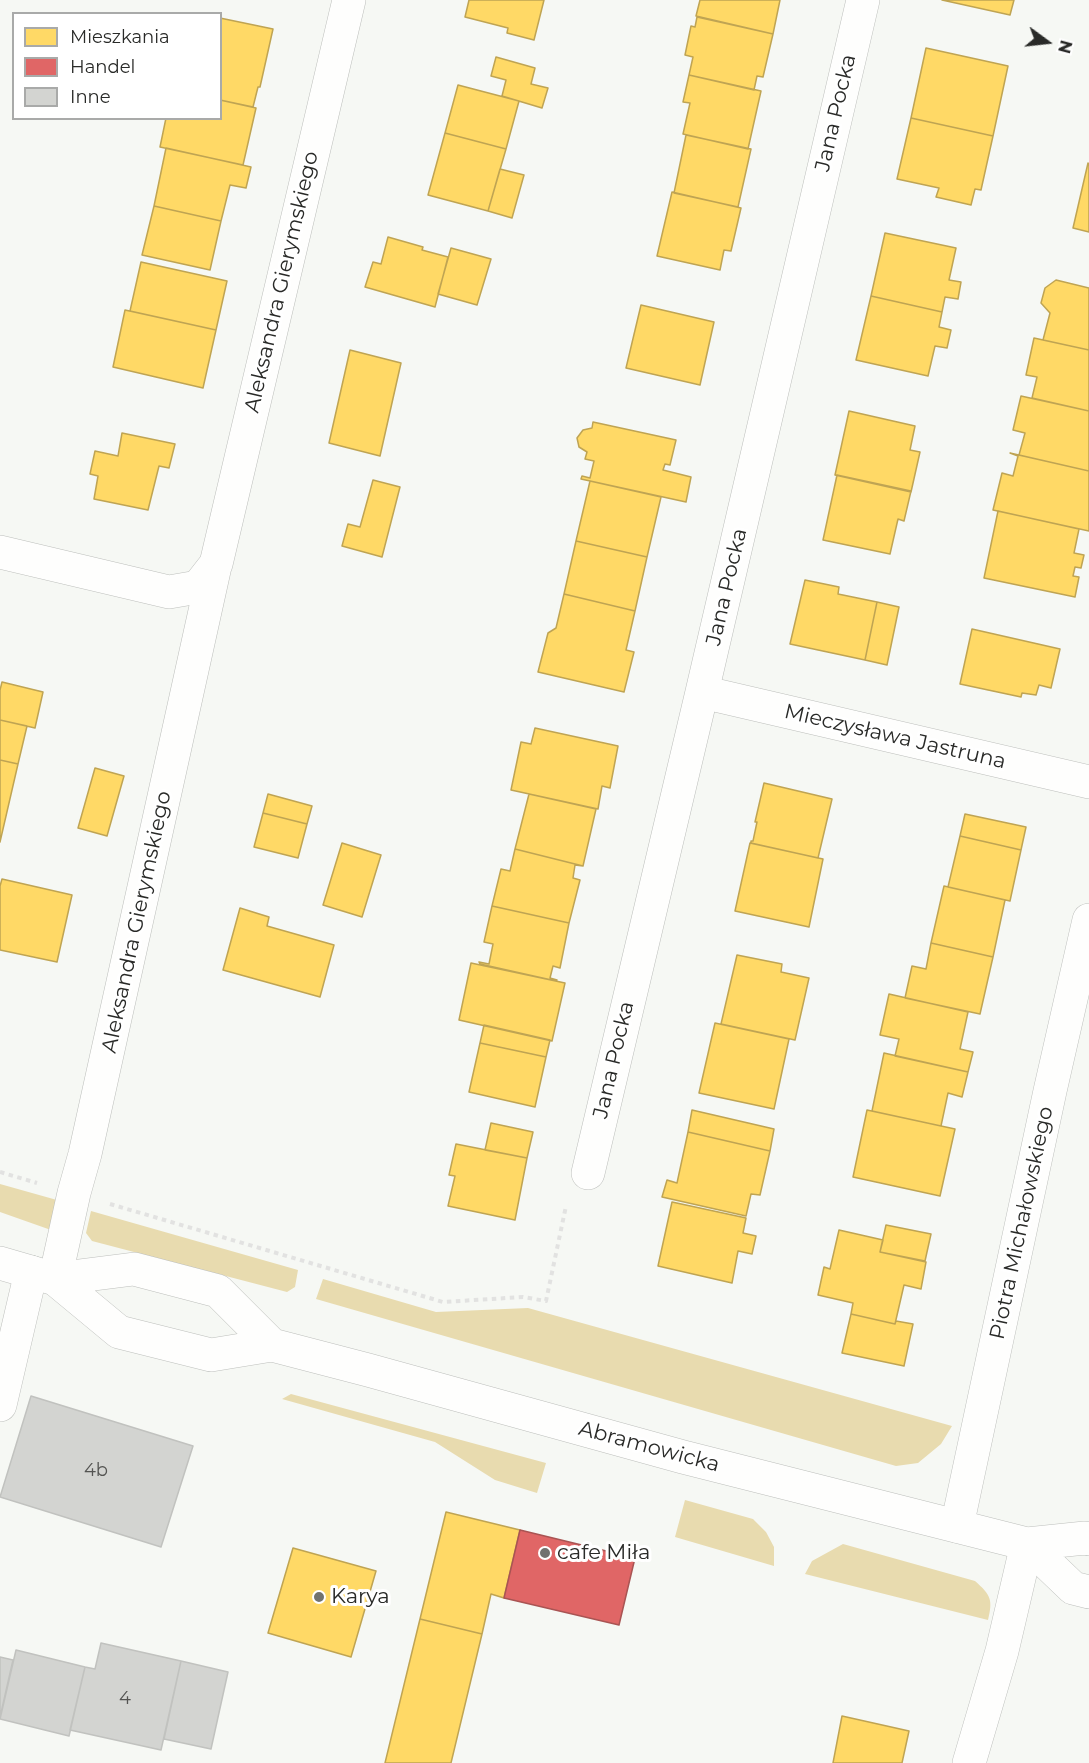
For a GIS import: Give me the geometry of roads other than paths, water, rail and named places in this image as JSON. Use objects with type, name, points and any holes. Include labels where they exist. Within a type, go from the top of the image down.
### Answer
[{"type":"street","name":"Aleksandra Gierymskiego","points":[[0,1405],[86,1154],[216,564],[349,0]]},
{"type":"street","name":"Jana Pocka","points":[[588,1173],[863,0]]},
{"type":"street","name":"Aleksandra Gierymskiego","points":[[0,552],[169,592],[198,587],[216,564]]},
{"type":"street","name":"Mieczysława Jastruna","points":[[702,692],[1089,782]]},
{"type":"street","name":"Piotra Michałowskiego","points":[[957,1526],[1089,920]]},
{"type":"street","name":"Abramowicka","points":[[0,1263],[43,1276],[119,1332],[211,1355],[273,1345],[683,1457],[1027,1544],[1089,1539]]},
{"type":"street","name":"Abramowicka","points":[[43,1276],[134,1269],[218,1291],[273,1345]]},
{"type":"street","name":"Abramowicka","points":[[1027,1544],[1073,1588],[1089,1592]]},
{"type":"street","points":[[969,1763],[1004,1644],[1027,1544]]},
{"type":"place","name":"cafe Miła","points":[[545,1553]]},
{"type":"place","name":"Karya","points":[[319,1597]]}]
